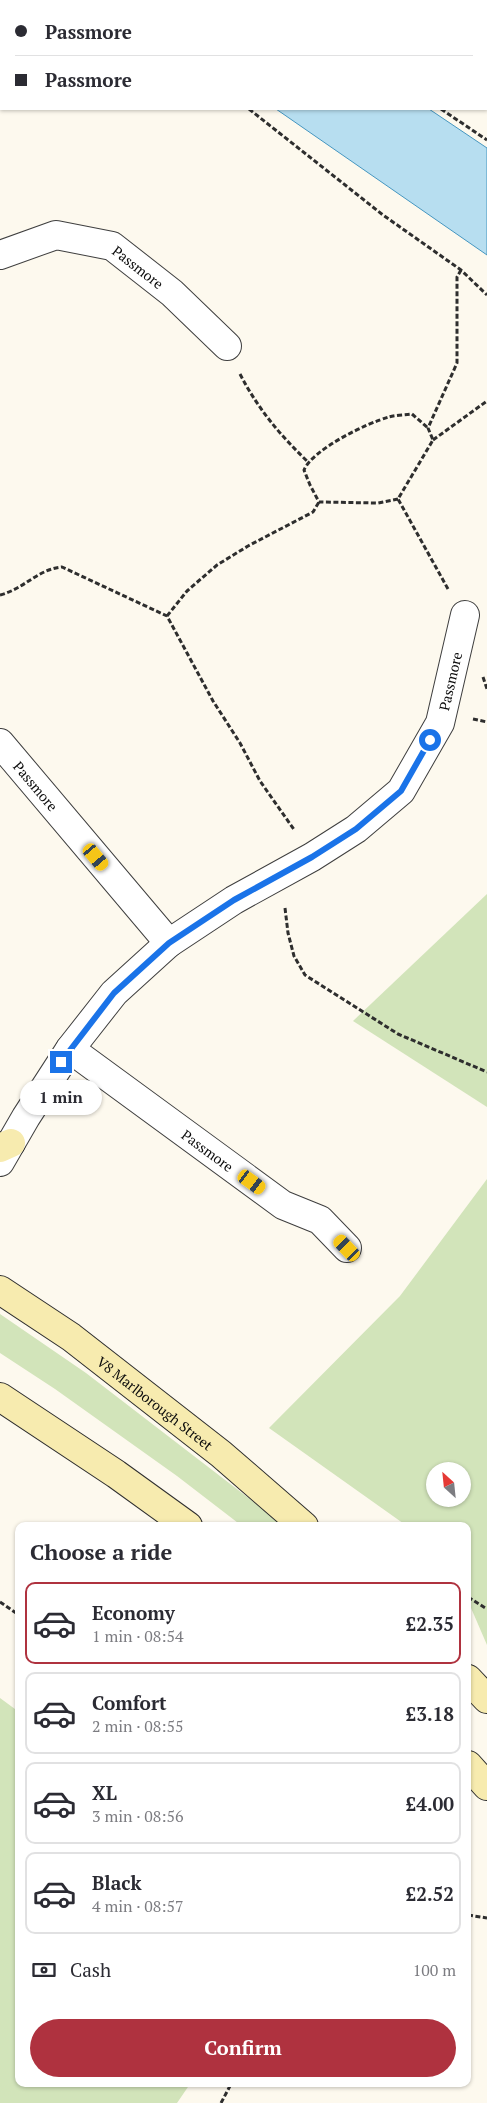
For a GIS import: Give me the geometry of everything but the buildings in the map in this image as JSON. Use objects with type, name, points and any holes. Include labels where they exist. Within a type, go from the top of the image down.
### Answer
[{"type":"street","name":"Passmore","points":[[0,255],[56,235],[112,246],[172,293],[227,346]]},
{"type":"street","name":"Passmore","points":[[4,1151],[70,1049],[114,993],[169,943],[234,900],[312,857],[356,829],[401,791],[440,722],[465,615]]},
{"type":"street","name":"Passmore","points":[[0,743],[169,943]]},
{"type":"street","name":"Passmore","points":[[70,1049],[283,1205],[320,1220],[347,1248]]},
{"type":"street","name":"V8 Marlborough Street","points":[[0,1290],[70,1337],[199,1436],[299,1522]]},
{"type":"street","points":[[0,1381],[28,1415]]},
{"type":"street","points":[[0,1397],[116,1474],[182,1522]]},
{"type":"street","points":[[471,1768],[487,1786]]},
{"type":"path","points":[[250,110],[383,215],[461,270],[487,295]]},
{"type":"path","points":[[442,110],[487,140]]},
{"type":"path","points":[[428,428],[457,363],[457,277],[461,270]]},
{"type":"path","points":[[227,346],[252,398],[282,436],[308,462]]},
{"type":"path","points":[[319,502],[378,503],[398,499],[433,440],[487,401]]},
{"type":"path","points":[[319,502],[304,470],[308,462],[358,430],[390,417],[412,414],[428,428],[433,440]]},
{"type":"path","points":[[398,499],[437,571]]},
{"type":"path","points":[[167,616],[187,591],[217,565],[312,512],[319,502]]},
{"type":"path","points":[[0,595],[14,591],[48,568],[62,567],[167,616],[213,701],[240,743],[260,781],[312,857]]},
{"type":"path","points":[[281,875],[288,933],[294,956],[305,975],[398,1034],[487,1072]]},
{"type":"path","points":[[471,1598],[487,1609]]},
{"type":"path","points":[[0,1602],[15,1612]]},
{"type":"path","points":[[471,1915],[487,1918]]},
{"type":"path","points":[[222,2103],[230,2087]]},
{"type":"green space","points":[[487,894],[487,1107],[353,1021]]},
{"type":"green space","points":[[487,1179],[487,1645],[471,1608],[471,1522],[401,1522],[269,1428],[400,1296]]},
{"type":"green space","points":[[0,1314],[86,1373],[280,1522],[237,1522],[177,1476],[55,1389],[0,1353]]},
{"type":"green space","points":[[0,1698],[15,1709],[15,2087],[188,2087],[177,2103],[0,2103]]},
{"type":"water","points":[[277,110],[430,110],[487,148],[487,255]]},
{"type":"route","points":[[61,1062],[114,993],[169,943],[234,900],[312,857],[356,829],[401,791],[430,740]]}]
